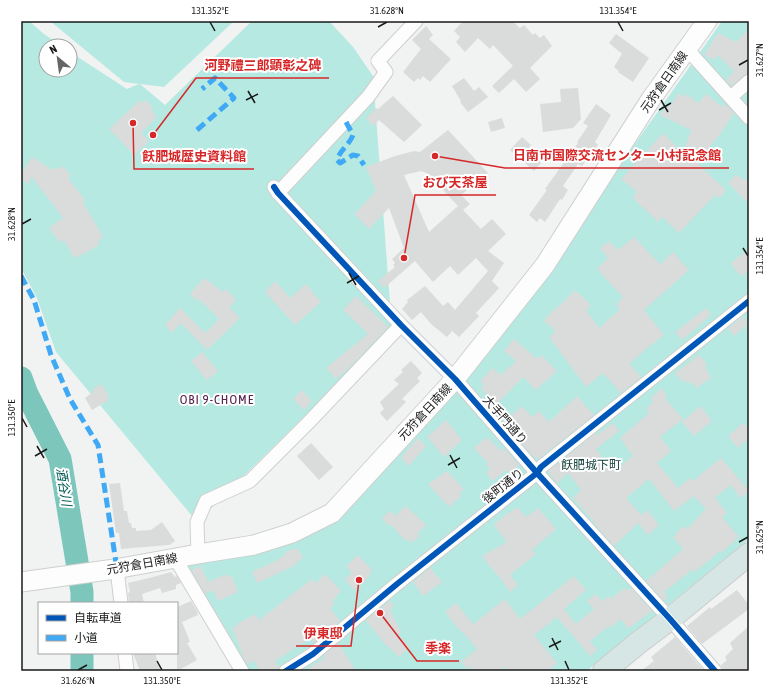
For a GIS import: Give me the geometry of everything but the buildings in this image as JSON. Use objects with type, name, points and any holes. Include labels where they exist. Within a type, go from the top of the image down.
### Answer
[{"type":"highway","points":[[604,671],[749,554]]},
{"type":"main road","name":"元狩倉日南線","points":[[21,582],[116,569],[254,545],[292,533],[332,513],[455,379],[545,265],[651,99],[707,21]]},
{"type":"street","name":"大手門通り","points":[[416,21],[378,61],[386,72],[368,97],[276,190],[401,325],[455,379],[536,474],[670,619],[715,671]]},
{"type":"street","points":[[687,49],[749,118]]},
{"type":"street","points":[[731,97],[749,81]]},
{"type":"street","name":"後町通り","points":[[286,671],[313,654],[397,584],[536,474],[541,467],[749,301]]},
{"type":"street","points":[[198,554],[197,522],[206,501],[250,481],[309,422],[401,325]]},
{"type":"street","points":[[175,558],[242,671]]},
{"type":"street","points":[[116,569],[121,602]]},
{"type":"street","points":[[125,654],[127,671]]},
{"type":"green space","points":[[21,21],[29,21],[50,38],[38,38],[38,78],[78,78],[78,57],[127,89],[139,84],[124,82],[78,44],[78,38],[71,38],[50,21],[234,21],[164,87],[140,84],[165,105],[252,21],[329,21],[353,47],[373,76],[392,330],[197,522],[56,352],[37,298],[21,268]]},
{"type":"green space","name":"飫肥城下町","points":[[722,21],[749,21],[749,539],[587,671],[241,671],[180,566],[300,539],[353,505],[420,431],[486,340],[625,158]]},
{"type":"waterway","name":"酒谷川","points":[[21,378],[27,394],[60,459],[82,592],[82,602]]},
{"type":"waterway","name":"酒谷川","points":[[82,654],[82,671]]},
{"type":"marked path","points":[[197,130],[234,98],[215,78],[202,89]]},
{"type":"marked path","points":[[346,122],[353,135],[340,153],[337,160],[340,163],[353,155],[358,156],[364,165]]},
{"type":"marked path","points":[[21,276],[34,300],[51,355],[70,399],[98,445],[117,569]]},
{"type":"cycle path","points":[[274,187],[401,325],[455,379],[537,473],[670,619],[715,671]]},
{"type":"cycle path","points":[[286,671],[313,654],[397,584],[537,473],[541,467],[749,301]]},
{"type":"place","name":"飫肥城歴史資料館","points":[[133,123]]},
{"type":"place","name":"河野禮三郎顕彰之碑","points":[[153,135]]},
{"type":"place","name":"日南市国際交流センター小村記念館","points":[[435,156]]},
{"type":"place","name":"おび天茶屋","points":[[404,258]]},
{"type":"place","name":"伊東邸","points":[[359,580]]},
{"type":"place","name":"季楽","points":[[380,613]]},
{"type":"district","name":"OBI 9-CHOME","points":[[217,399]]}]
